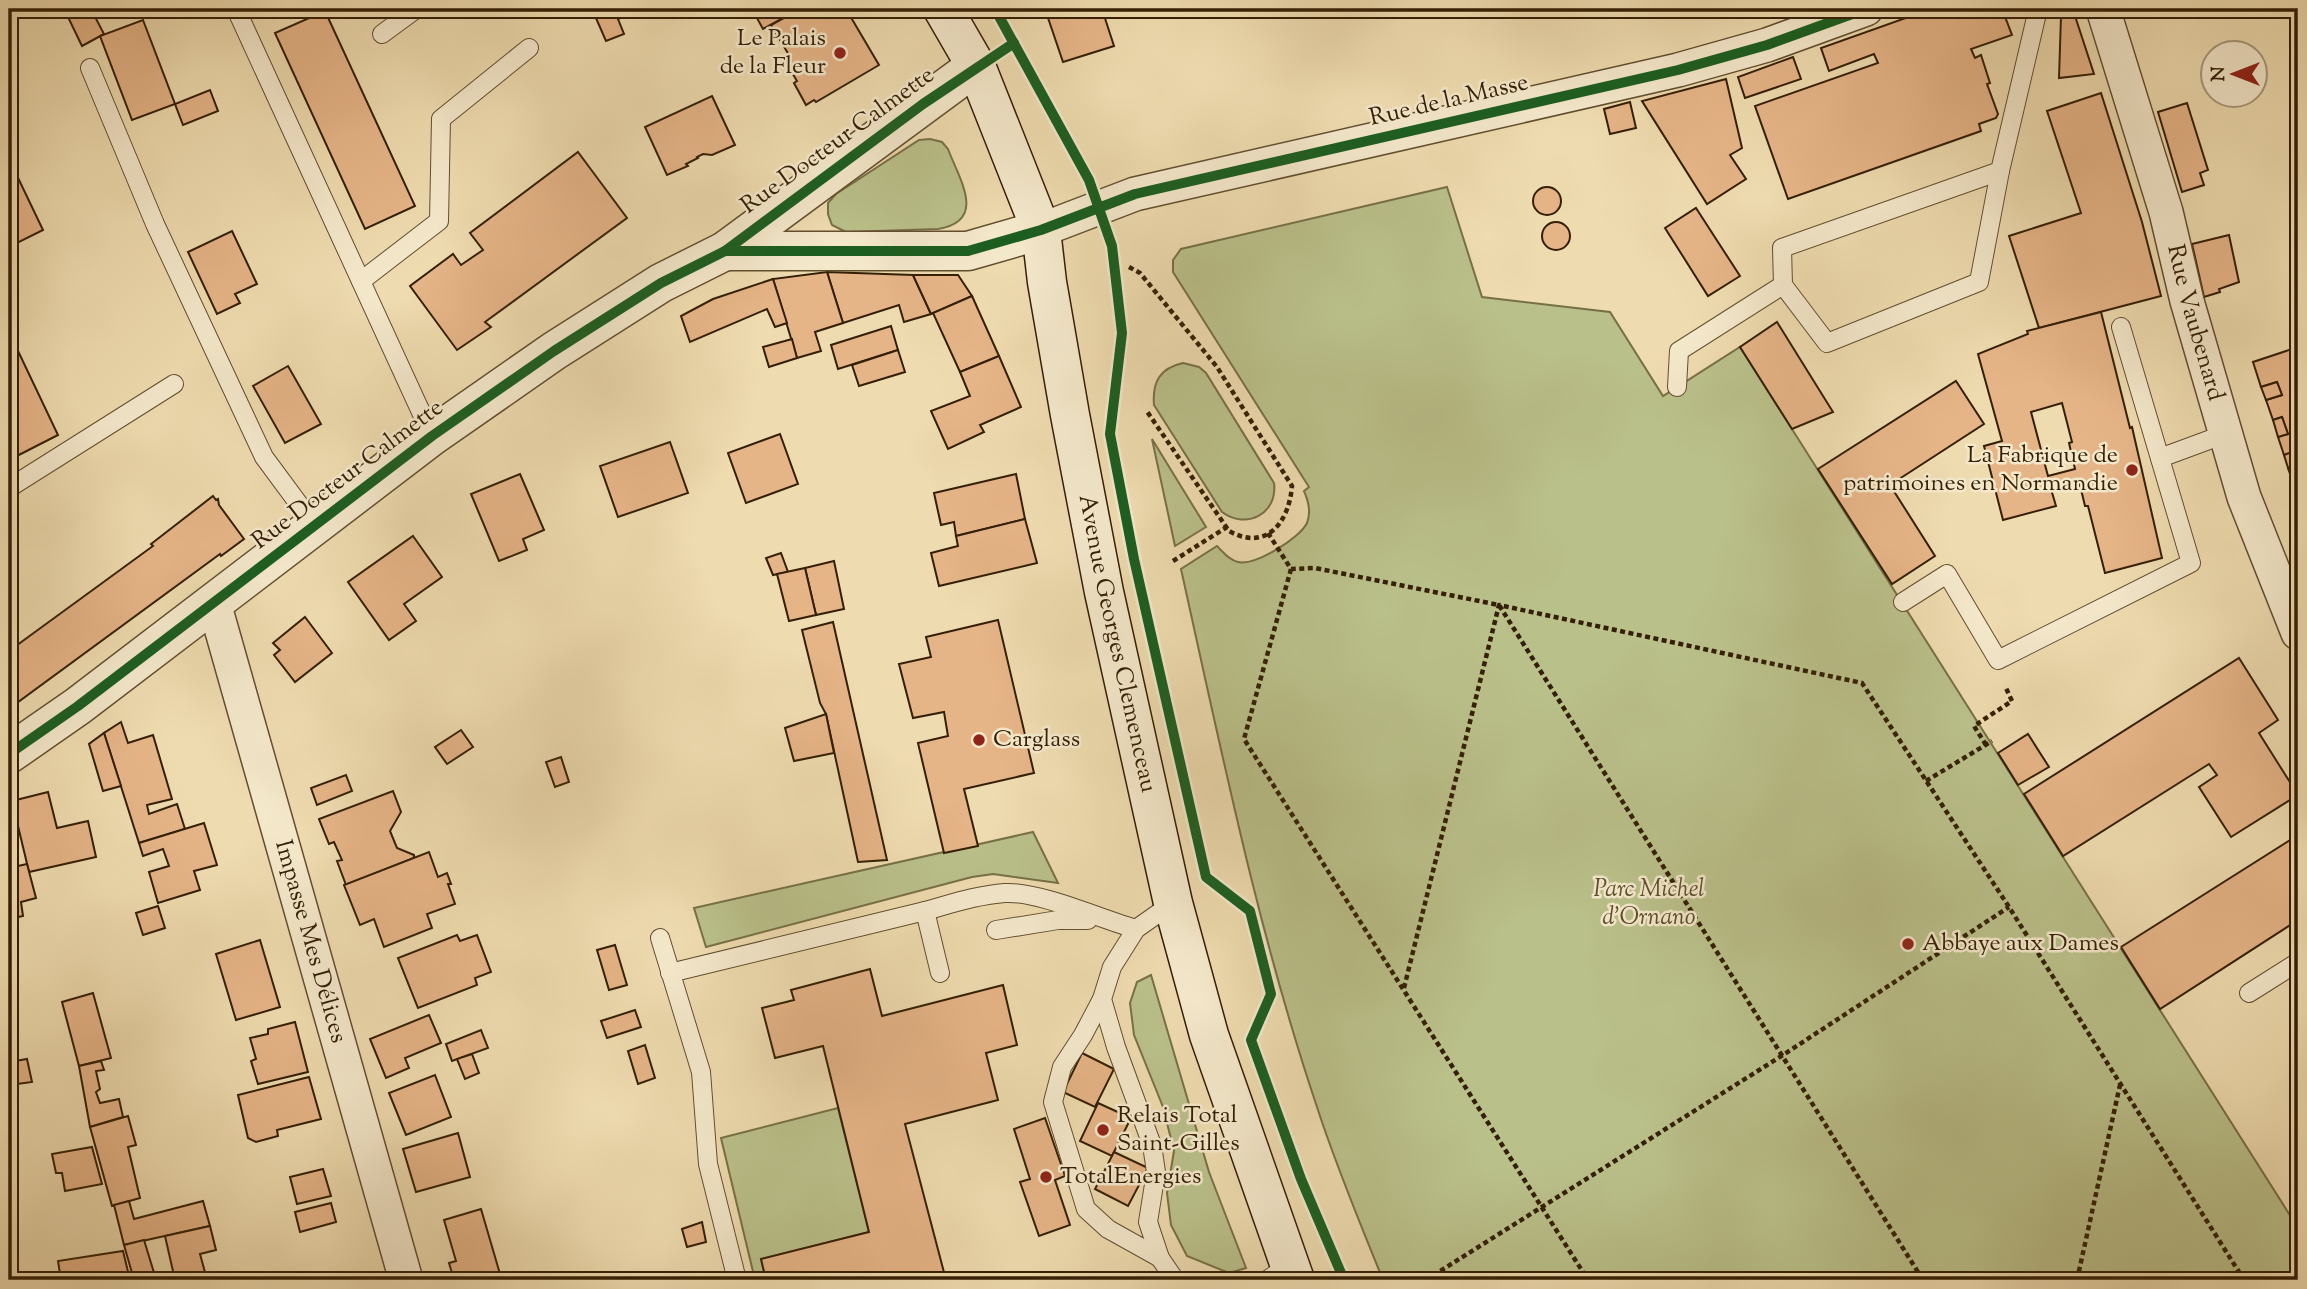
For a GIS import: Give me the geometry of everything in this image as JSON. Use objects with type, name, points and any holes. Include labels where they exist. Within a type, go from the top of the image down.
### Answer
[{"type":"street","name":"Avenue Georges Clemenceau","points":[[943,9],[976,66],[1041,230],[1047,282],[1094,537],[1173,903],[1209,1035],[1283,1275]]},
{"type":"street","name":"Rue de la Masse","points":[[1041,230],[1135,194],[1678,70],[1767,45],[1866,9]]},
{"type":"street","name":"Rue Vaubenard","points":[[2103,9],[2166,212],[2187,301],[2244,497],[2298,633]]},
{"type":"street","name":"Rue Docteur Calmette","points":[[9,754],[78,706],[432,436],[554,351],[661,283],[725,251],[976,66]]},
{"type":"street","name":"Rue Docteur Calmette","points":[[725,251],[968,251],[1041,230]]},
{"type":"street","name":"Impasse Mes Délices","points":[[214,603],[406,1280]]},
{"type":"lane","points":[[236,9],[432,436]]},
{"type":"lane","points":[[382,34],[416,9]]},
{"type":"lane","points":[[2000,171],[1782,248],[1783,285],[1827,343],[1979,282],[2000,171],[2038,9]]},
{"type":"lane","points":[[361,281],[439,221],[441,119],[529,48]]},
{"type":"lane","points":[[90,68],[155,224],[264,457],[315,526]]},
{"type":"lane","points":[[1677,387],[1679,351],[1783,285]]},
{"type":"lane","points":[[1903,602],[1947,574],[1998,660],[2191,564],[2120,327]]},
{"type":"lane","points":[[9,488],[174,384]]},
{"type":"lane","points":[[2160,458],[2225,434]]},
{"type":"lane","points":[[670,973],[971,898],[1007,893],[1030,895],[1136,929]]},
{"type":"lane","points":[[1160,1258],[1108,1228],[1086,1209],[1053,1102],[1062,1067],[1102,999],[1112,967],[1136,929],[1173,903]]},
{"type":"lane","points":[[925,911],[940,973]]},
{"type":"lane","points":[[996,930],[1058,920],[1102,920]]},
{"type":"lane","points":[[660,938],[701,1072],[708,1164],[737,1280]]},
{"type":"lane","points":[[2249,993],[2298,962]]},
{"type":"lane","points":[[1102,999],[1116,1047],[1152,1145],[1156,1172],[1148,1223],[1160,1258],[1175,1280]]},
{"type":"path","points":[[1129,267],[1140,273],[1217,367],[1292,486],[1286,517],[1268,533],[1251,539],[1241,538],[1227,527],[1146,410]]},
{"type":"path","points":[[1173,561],[1227,527]]},
{"type":"path","points":[[1268,533],[1291,569],[1244,739],[1588,1280]]},
{"type":"path","points":[[1291,569],[1315,568],[1862,683],[2009,907],[2244,1280]]},
{"type":"path","points":[[1404,988],[1499,605]]},
{"type":"path","points":[[1499,605],[1923,1280]]},
{"type":"path","points":[[1986,745],[1974,726],[2012,701],[2000,678],[1998,660]]},
{"type":"path","points":[[1926,781],[1992,741]]},
{"type":"path","points":[[1426,1280],[1783,1055],[2009,907]]},
{"type":"path","points":[[2077,1280],[2120,1084]]},
{"type":"green space","points":[[919,140],[942,142],[948,149],[963,185],[966,208],[962,217],[953,224],[938,229],[846,232],[832,225],[828,203],[836,194]]},
{"type":"green space","name":"Parc Michel d'Ornano","points":[[1447,187],[1482,297],[1610,312],[1663,396],[1740,347],[2298,1228],[2298,1280],[1383,1280],[1324,1129],[1276,974],[1226,772],[1181,569],[1217,546],[1229,558],[1238,562],[1255,560],[1276,550],[1296,536],[1307,523],[1309,515],[1304,491],[1309,487],[1173,272],[1173,260],[1181,249]]},
{"type":"green space","points":[[1183,363],[1199,367],[1206,373],[1274,483],[1271,503],[1259,516],[1241,519],[1222,512],[1154,405],[1154,389],[1159,377],[1168,368]]},
{"type":"green space","points":[[1152,439],[1206,527],[1175,546]]},
{"type":"green space","points":[[1033,832],[1058,883],[993,874],[972,877],[706,947],[694,908]]},
{"type":"green space","points":[[1151,975],[1209,1172],[1246,1268],[1229,1273],[1187,1256],[1171,1225],[1167,1193],[1174,1151],[1163,1107],[1134,1035],[1130,1003],[1137,982]]},
{"type":"green space","points":[[838,1108],[869,1232],[761,1259],[766,1280],[755,1280],[721,1138]]},
{"type":"building","points":[[80,9],[91,9],[104,34],[82,46],[67,15]]},
{"type":"building","points":[[288,9],[307,9],[291,17]]},
{"type":"building","points":[[592,9],[621,9],[625,16],[618,19],[624,34],[606,41]]},
{"type":"building","points":[[752,9],[800,9],[763,29]]},
{"type":"building","points":[[800,9],[846,9],[879,65],[816,102],[814,100],[806,105],[794,83],[797,81],[783,58],[789,55],[771,25]]},
{"type":"building","points":[[1045,9],[1102,9],[1114,46],[1063,62]]},
{"type":"building","points":[[1931,9],[2002,9],[2012,35],[1971,49],[1975,58],[1981,55],[1990,83],[1987,84],[1998,114],[1996,118],[1979,124],[1981,131],[1788,199],[1755,106],[1878,63],[1874,54],[1829,71],[1821,48]]},
{"type":"building","points":[[325,11],[415,206],[365,229],[275,33]]},
{"type":"building","points":[[2061,16],[2075,16],[2094,74],[2059,78]]},
{"type":"building","points":[[143,20],[175,104],[132,120],[100,36]]},
{"type":"building","points":[[1793,57],[1801,79],[1745,98],[1738,77]]},
{"type":"building","points":[[1726,79],[1742,148],[1730,155],[1746,179],[1707,204],[1642,101]]},
{"type":"building","points":[[210,90],[218,111],[183,125],[175,104]]},
{"type":"building","points":[[2101,93],[2142,222],[2161,296],[2039,328],[2009,236],[2081,213],[2047,111]]},
{"type":"building","points":[[712,96],[735,145],[712,155],[703,154],[686,164],[688,166],[667,175],[645,127]]},
{"type":"building","points":[[1630,102],[1636,128],[1610,134],[1604,109]]},
{"type":"building","points":[[2187,103],[2208,170],[2200,173],[2204,185],[2182,192],[2158,112]]},
{"type":"building","points":[[578,152],[627,218],[485,322],[491,327],[457,350],[410,286],[453,254],[461,265],[483,250],[470,233]]},
{"type":"building","points":[[9,159],[43,230],[9,247]]},
{"type":"building","points":[[1547,187],[1557,191],[1561,201],[1557,211],[1547,215],[1537,211],[1533,201],[1537,191]]},
{"type":"building","points":[[1696,208],[1740,276],[1708,296],[1665,228]]},
{"type":"building","points":[[1556,222],[1566,226],[1570,236],[1566,246],[1556,250],[1546,246],[1542,236],[1546,226]]},
{"type":"building","points":[[232,231],[257,284],[235,294],[240,303],[217,314],[188,252]]},
{"type":"building","points":[[2229,235],[2239,282],[2204,297],[2192,244]]},
{"type":"building","points":[[827,272],[913,275],[931,314],[904,322],[899,305],[843,323]]},
{"type":"building","points":[[827,272],[843,323],[815,332],[821,351],[797,358],[773,279]]},
{"type":"building","points":[[913,275],[958,275],[972,296],[931,314]]},
{"type":"building","points":[[773,279],[787,323],[775,327],[767,309],[690,342],[681,316],[713,299]]},
{"type":"building","points":[[972,296],[999,356],[960,372],[933,313]]},
{"type":"building","points":[[2101,312],[2130,428],[2132,427],[2162,558],[2105,573],[2079,481],[2051,489],[2056,506],[2003,520],[1984,446],[2002,441],[1978,354],[2028,334],[2027,331]],"holes":[[[2062,403],[2072,442],[2069,443],[2075,469],[2048,476],[2031,412]]]},
{"type":"building","points":[[1777,322],[1833,412],[1792,429],[1740,347]]},
{"type":"building","points":[[891,326],[898,350],[838,369],[831,345]]},
{"type":"building","points":[[9,332],[58,435],[9,460]]},
{"type":"building","points":[[792,339],[797,358],[769,367],[763,347]]},
{"type":"building","points":[[2298,347],[2298,450],[2284,455],[2278,437],[2288,434],[2282,417],[2273,420],[2266,400],[2282,395],[2277,382],[2261,387],[2253,362]]},
{"type":"building","points":[[898,350],[905,372],[859,386],[852,365]]},
{"type":"building","points":[[999,356],[1021,407],[980,425],[984,432],[948,449],[931,411],[970,396],[960,372]]},
{"type":"building","points":[[288,366],[321,424],[285,443],[253,386]]},
{"type":"building","points":[[1956,381],[1984,424],[1890,485],[1935,556],[1892,584],[1818,469]]},
{"type":"building","points":[[2277,382],[2282,395],[2266,400],[2261,387]]},
{"type":"building","points":[[2282,417],[2288,434],[2278,437],[2273,420]]},
{"type":"building","points":[[780,434],[798,484],[746,503],[728,453]]},
{"type":"building","points":[[670,442],[688,493],[618,517],[600,466]]},
{"type":"building","points":[[2298,450],[2298,464],[2288,468],[2284,455]]},
{"type":"building","points":[[2298,464],[2298,497],[2288,468]]},
{"type":"building","points":[[520,474],[544,530],[523,539],[527,550],[499,561],[471,494]]},
{"type":"building","points":[[1016,474],[1025,519],[956,536],[954,522],[941,525],[934,493]]},
{"type":"building","points":[[213,496],[218,499],[219,505],[244,539],[14,705],[9,698],[9,651],[153,546],[151,544]]},
{"type":"building","points":[[1025,519],[1037,563],[939,586],[931,553],[958,546],[956,536]]},
{"type":"building","points":[[413,536],[442,577],[404,604],[416,621],[389,640],[348,582]]},
{"type":"building","points":[[781,553],[788,572],[773,575],[766,558]]},
{"type":"building","points":[[834,561],[844,609],[816,615],[805,568]]},
{"type":"building","points":[[805,568],[816,615],[789,621],[777,574]]},
{"type":"building","points":[[305,617],[332,653],[295,682],[274,655],[280,650],[273,643]]},
{"type":"building","name":"Carglass","points":[[998,620],[1034,773],[964,789],[978,846],[944,853],[918,743],[948,736],[944,712],[913,718],[899,664],[931,657],[926,637]]},
{"type":"building","points":[[833,622],[887,860],[858,862],[826,714],[820,703],[802,630]]},
{"type":"building","points":[[2239,658],[2278,720],[2259,733],[2298,795],[2231,837],[2199,787],[2217,775],[2209,764],[2063,856],[2024,794]]},
{"type":"building","points":[[826,714],[834,753],[794,761],[785,728]]},
{"type":"building","points":[[121,722],[128,743],[153,735],[172,799],[147,805],[149,814],[177,804],[185,829],[139,843],[104,733]]},
{"type":"building","points":[[461,730],[473,747],[447,764],[435,747]]},
{"type":"building","points":[[104,733],[121,786],[103,791],[89,744]]},
{"type":"building","points":[[2028,734],[2049,767],[2018,785],[1998,753]]},
{"type":"building","points":[[561,757],[569,782],[555,787],[546,762]]},
{"type":"building","points":[[346,775],[352,791],[317,805],[311,788]]},
{"type":"building","points":[[393,791],[401,812],[390,831],[397,848],[414,855],[414,858],[346,885],[337,861],[342,860],[334,842],[329,844],[319,819]]},
{"type":"building","points":[[48,792],[57,828],[88,821],[96,857],[29,872],[12,801]]},
{"type":"building","points":[[204,823],[217,865],[194,871],[200,890],[158,903],[149,872],[169,866],[163,849],[143,856],[139,843]]},
{"type":"building","points":[[2298,835],[2298,920],[2160,1009],[2121,947]]},
{"type":"building","points":[[429,852],[438,877],[447,873],[455,904],[427,914],[432,928],[384,947],[374,919],[360,925],[344,885]]},
{"type":"building","points":[[27,864],[36,898],[21,902],[23,916],[9,919],[9,868]]},
{"type":"building","points":[[158,906],[165,928],[143,935],[136,913]]},
{"type":"building","points":[[457,935],[460,941],[477,935],[491,972],[475,978],[477,985],[418,1008],[398,958]]},
{"type":"building","points":[[260,940],[280,1007],[236,1020],[216,954]]},
{"type":"building","points":[[615,945],[627,985],[609,990],[597,950]]},
{"type":"building","points":[[870,969],[882,1016],[1003,985],[1017,1045],[986,1053],[998,1100],[905,1124],[946,1280],[766,1280],[761,1259],[869,1232],[823,1046],[775,1058],[762,1008],[794,1000],[791,990]]},
{"type":"building","points":[[93,993],[111,1058],[79,1066],[62,1002]]},
{"type":"building","points":[[635,1010],[641,1027],[607,1038],[601,1021]]},
{"type":"building","points":[[429,1015],[441,1043],[405,1058],[409,1068],[386,1078],[370,1039]]},
{"type":"building","points":[[295,1022],[308,1072],[258,1084],[251,1061],[256,1059],[250,1038],[268,1034],[268,1029]]},
{"type":"building","points":[[481,1030],[488,1048],[452,1061],[446,1044]]},
{"type":"building","points":[[645,1045],[655,1078],[638,1084],[628,1051]]},
{"type":"building","points":[[1082,1053],[1114,1069],[1095,1107],[1063,1092]]},
{"type":"building","points":[[472,1054],[479,1073],[465,1079],[457,1059]]},
{"type":"building","points":[[27,1059],[32,1082],[9,1085],[9,1062]]},
{"type":"building","points":[[101,1061],[104,1070],[96,1071],[100,1089],[96,1092],[100,1103],[119,1099],[123,1117],[90,1127],[79,1066]]},
{"type":"building","points":[[435,1075],[451,1117],[406,1135],[389,1093]]},
{"type":"building","points":[[309,1077],[321,1119],[277,1130],[278,1136],[256,1142],[248,1138],[238,1095]]},
{"type":"building","points":[[1098,1103],[1131,1118],[1112,1156],[1080,1141]]},
{"type":"building","points":[[128,1116],[136,1145],[128,1147],[140,1198],[112,1206],[90,1127]]},
{"type":"building","name":"TotalEnergies","points":[[1045,1118],[1065,1176],[1055,1180],[1070,1225],[1039,1236],[1020,1182],[1030,1179],[1014,1129]]},
{"type":"building","points":[[458,1133],[470,1177],[416,1192],[403,1149]]},
{"type":"building","points":[[92,1147],[102,1184],[65,1191],[62,1173],[56,1173],[52,1154]]},
{"type":"building","points":[[1114,1152],[1148,1168],[1128,1206],[1095,1189]]},
{"type":"building","points":[[323,1169],[331,1196],[297,1204],[290,1177]]},
{"type":"building","points":[[129,1201],[134,1219],[203,1201],[210,1226],[124,1245],[114,1205]]},
{"type":"building","points":[[331,1203],[336,1222],[300,1232],[295,1212]]},
{"type":"building","points":[[481,1209],[500,1274],[478,1280],[454,1280],[449,1263],[456,1261],[444,1220]]},
{"type":"building","points":[[702,1222],[706,1242],[687,1247],[682,1229]]},
{"type":"building","points":[[210,1226],[216,1250],[200,1254],[206,1276],[175,1280],[165,1236]]},
{"type":"building","points":[[144,1240],[155,1276],[163,1274],[164,1280],[134,1280],[124,1245]]},
{"type":"building","points":[[123,1251],[130,1280],[121,1280],[120,1273],[61,1280],[58,1261]]},
{"type":"cycle path","points":[[995,9],[1089,180],[1112,246],[1122,333],[1110,434],[1134,559],[1206,877],[1250,911],[1271,994],[1251,1040],[1301,1179],[1344,1280]]},
{"type":"cycle path","points":[[725,251],[968,251],[1041,230],[1135,194],[1678,70],[1767,45],[1866,9]]},
{"type":"cycle path","points":[[9,754],[78,706],[432,436],[554,351],[661,283],[725,251],[923,104],[1014,43]]},
{"type":"place","name":"Le Palais de la Fleur","points":[[840,53]]},
{"type":"place","name":"La Fabrique de patrimoines en Normandie","points":[[2132,470]]},
{"type":"place","name":"Carglass","points":[[979,740]]},
{"type":"place","name":"Abbaye aux Dames","points":[[1908,944]]},
{"type":"place","name":"Relais Total Saint-Gilles","points":[[1103,1130]]},
{"type":"place","name":"TotalEnergies","points":[[1046,1177]]}]
